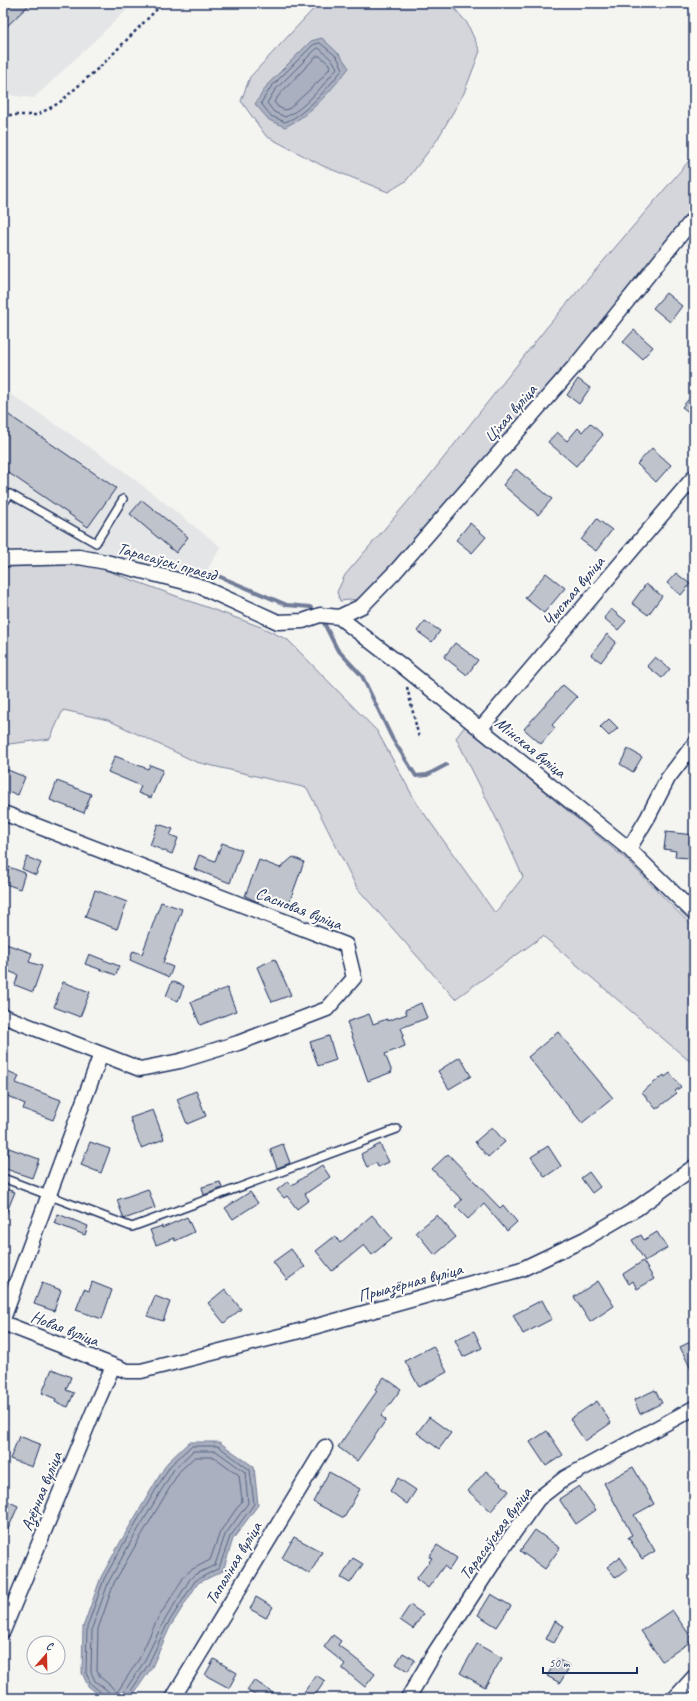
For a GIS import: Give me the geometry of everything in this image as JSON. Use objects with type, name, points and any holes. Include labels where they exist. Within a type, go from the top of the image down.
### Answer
[{"type":"street","name":"Ціхая вуліца","points":[[339,617],[362,606],[395,572],[580,360],[694,218]]},
{"type":"street","name":"Чыстая вуліца","points":[[480,729],[694,477]]},
{"type":"street","name":"Тарасаўскі праезд","points":[[3,559],[79,557],[106,562],[197,585],[278,622],[303,621],[320,615],[339,617]]},
{"type":"street","name":"Мінская вуліца","points":[[339,617],[401,665],[629,849],[694,913]]},
{"type":"street","points":[[629,849],[668,778],[694,744]]},
{"type":"street","name":"Сасновая вуліца","points":[[3,1016],[140,1069],[180,1061],[238,1043],[327,1009],[354,978],[346,946],[6,814]]},
{"type":"street","points":[[3,1319],[102,1054]]},
{"type":"street","name":"Прыазёрная вуліца","points":[[113,1366],[127,1371],[141,1371],[292,1333],[522,1269],[585,1239],[623,1216],[694,1167]]},
{"type":"street","name":"Новая вуліца","points":[[3,1323],[113,1366]]},
{"type":"street","name":"Азёрная вуліца","points":[[4,1623],[113,1366]]},
{"type":"street","name":"Тарасаўская вуліца","points":[[408,1698],[445,1637],[505,1545],[538,1499],[565,1478],[694,1408]]},
{"type":"street","name":"Тапаліная вуліца","points":[[173,1698],[325,1447]]},
{"type":"street","points":[[676,1698],[694,1677]]},
{"type":"lane","points":[[3,504],[10,494],[96,542],[123,499]]},
{"type":"lane","points":[[3,1178],[132,1227],[397,1129]]},
{"type":"path","points":[[3,114],[37,115],[59,103],[104,64],[163,3]]},
{"type":"path","points":[[401,665],[419,738]]},
{"type":"shaded area","points":[[3,3],[134,3],[34,98],[15,96],[3,92]]},
{"type":"shaded area","points":[[319,3],[450,3],[467,23],[480,51],[464,93],[437,140],[406,181],[388,192],[323,166],[266,136],[241,101],[250,77]]},
{"type":"shaded area","points":[[694,155],[694,209],[628,299],[389,573],[359,599],[340,601],[337,592],[345,575],[427,479],[547,327]]},
{"type":"shaded area","points":[[3,389],[116,465],[221,547],[201,580],[117,555],[80,548],[3,550]]},
{"type":"shaded area","points":[[86,563],[261,627],[288,640],[377,731],[416,802],[495,913],[523,877],[502,830],[456,738],[465,726],[627,860],[694,928],[694,1065],[543,936],[455,999],[357,888],[307,788],[196,762],[108,720],[63,710],[50,739],[9,744],[3,742],[3,567]]},
{"type":"water","points":[[322,38],[340,55],[349,68],[312,109],[294,122],[285,127],[269,120],[255,104],[268,84],[311,41]]},
{"type":"water","points":[[189,1442],[219,1442],[254,1467],[258,1505],[233,1539],[223,1571],[198,1583],[170,1627],[152,1667],[131,1698],[103,1698],[88,1686],[82,1673],[83,1627],[101,1577],[121,1541],[167,1463]]},
{"type":"building","points":[[3,3],[31,3],[3,30]]},
{"type":"building","points":[[666,293],[682,306],[670,322],[653,308]]},
{"type":"building","points":[[634,330],[653,347],[642,359],[623,342]]},
{"type":"building","points":[[578,379],[590,388],[579,404],[567,395]]},
{"type":"building","points":[[694,393],[694,416],[682,407]]},
{"type":"building","points":[[3,411],[116,488],[88,527],[3,469]]},
{"type":"building","points":[[590,423],[603,435],[576,466],[548,442],[557,432],[567,441],[578,428],[582,432]]},
{"type":"building","points":[[652,448],[671,465],[656,482],[637,464]]},
{"type":"building","points":[[516,469],[552,499],[538,515],[503,485]]},
{"type":"building","points":[[142,500],[188,537],[176,553],[130,514]]},
{"type":"building","points":[[597,519],[612,530],[596,551],[581,540]]},
{"type":"building","points":[[470,523],[486,537],[472,553],[456,540]]},
{"type":"building","points":[[546,573],[565,588],[544,613],[525,598]]},
{"type":"building","points":[[676,573],[690,584],[681,595],[667,583]]},
{"type":"building","points":[[646,584],[662,596],[648,615],[632,603]]},
{"type":"building","points":[[611,609],[626,621],[618,630],[604,618]]},
{"type":"building","points":[[425,621],[440,631],[432,642],[417,631]]},
{"type":"building","points":[[607,634],[616,642],[601,662],[591,655]]},
{"type":"building","points":[[455,643],[478,660],[467,675],[444,657]]},
{"type":"building","points":[[655,657],[670,669],[662,678],[647,666]]},
{"type":"building","points":[[563,685],[577,697],[552,725],[555,728],[541,744],[524,729]]},
{"type":"building","points":[[609,719],[618,728],[609,736],[600,727]]},
{"type":"building","points":[[628,749],[642,757],[633,772],[620,764]]},
{"type":"building","points":[[115,756],[148,769],[150,765],[163,770],[151,798],[138,793],[141,786],[108,772]]},
{"type":"building","points":[[3,768],[25,777],[18,795],[3,789]]},
{"type":"building","points":[[57,781],[91,794],[84,813],[50,800]]},
{"type":"building","points":[[158,824],[173,829],[170,835],[178,838],[172,854],[150,845]]},
{"type":"building","points":[[666,832],[694,835],[691,858],[675,857],[676,851],[664,849]]},
{"type":"building","points":[[222,843],[242,850],[230,883],[194,869],[199,855],[215,861]]},
{"type":"building","points":[[27,857],[41,863],[36,875],[22,869]]},
{"type":"building","points":[[293,857],[304,862],[289,903],[262,893],[258,902],[245,896],[259,860],[280,868]]},
{"type":"building","points":[[9,867],[25,873],[20,889],[3,883]]},
{"type":"building","points":[[95,890],[127,902],[117,929],[85,917]]},
{"type":"building","points":[[161,902],[182,909],[163,963],[173,967],[169,977],[130,960],[133,951],[142,954]]},
{"type":"building","points":[[3,943],[32,953],[29,962],[42,966],[33,992],[15,985],[18,975],[3,969]]},
{"type":"building","points":[[89,954],[119,966],[116,975],[85,964]]},
{"type":"building","points":[[275,959],[291,995],[272,1002],[257,967]]},
{"type":"building","points":[[172,981],[184,986],[178,1001],[166,996]]},
{"type":"building","points":[[63,982],[90,992],[80,1017],[54,1007]]},
{"type":"building","points":[[227,988],[236,1011],[200,1025],[191,1002]]},
{"type":"building","points":[[421,1003],[427,1018],[401,1028],[404,1035],[402,1036],[405,1046],[385,1054],[392,1072],[368,1081],[347,1022],[369,1014],[373,1024],[387,1019],[387,1021],[407,1014],[405,1010]]},
{"type":"building","points":[[558,1032],[613,1098],[582,1123],[528,1057]]},
{"type":"building","points":[[329,1036],[336,1060],[318,1066],[310,1042]]},
{"type":"building","points":[[460,1057],[471,1076],[449,1089],[438,1071]]},
{"type":"building","points":[[3,1069],[19,1076],[16,1083],[61,1100],[53,1120],[23,1109],[25,1104],[3,1094]]},
{"type":"building","points":[[670,1073],[681,1087],[675,1091],[677,1093],[656,1109],[642,1092],[664,1075],[665,1077]]},
{"type":"building","points":[[196,1091],[206,1116],[187,1124],[177,1099]]},
{"type":"building","points":[[153,1110],[164,1139],[141,1148],[130,1118]]},
{"type":"building","points":[[492,1127],[505,1142],[488,1157],[475,1142]]},
{"type":"building","points":[[90,1142],[110,1149],[101,1173],[81,1165]]},
{"type":"building","points":[[283,1144],[290,1163],[277,1168],[270,1149]]},
{"type":"building","points":[[380,1144],[389,1162],[378,1167],[376,1163],[367,1167],[361,1154]]},
{"type":"building","points":[[548,1146],[561,1166],[545,1177],[531,1157]]},
{"type":"building","points":[[9,1148],[39,1159],[32,1178],[3,1168]]},
{"type":"building","points":[[448,1154],[500,1208],[503,1205],[517,1222],[507,1231],[484,1204],[468,1219],[455,1206],[462,1200],[432,1169]]},
{"type":"building","points":[[322,1165],[330,1177],[305,1194],[309,1200],[297,1209],[287,1196],[284,1198],[277,1190],[288,1181],[292,1185]]},
{"type":"building","points":[[589,1172],[600,1187],[592,1193],[581,1178]]},
{"type":"building","points":[[220,1182],[222,1188],[204,1195],[202,1187]]},
{"type":"building","points":[[3,1188],[15,1192],[3,1221]]},
{"type":"building","points":[[148,1189],[155,1208],[124,1219],[117,1200]]},
{"type":"building","points":[[250,1192],[258,1203],[233,1219],[225,1208]]},
{"type":"building","points":[[58,1214],[88,1226],[85,1235],[54,1223]]},
{"type":"building","points":[[372,1215],[392,1238],[372,1255],[364,1245],[332,1271],[316,1251],[335,1236],[340,1243]]},
{"type":"building","points":[[437,1215],[456,1237],[435,1255],[416,1232]]},
{"type":"building","points":[[187,1217],[194,1232],[175,1241],[174,1238],[156,1245],[150,1230],[162,1226],[162,1228]]},
{"type":"building","points":[[657,1232],[667,1248],[645,1261],[632,1240],[641,1235],[644,1240]]},
{"type":"building","points":[[291,1249],[305,1267],[287,1280],[273,1262]]},
{"type":"building","points":[[643,1261],[654,1279],[637,1289],[633,1281],[629,1284],[623,1274]]},
{"type":"building","points":[[598,1281],[614,1306],[590,1322],[574,1297]]},
{"type":"building","points":[[92,1282],[112,1290],[102,1319],[76,1310],[84,1289],[89,1291]]},
{"type":"building","points":[[42,1283],[61,1290],[54,1311],[34,1304]]},
{"type":"building","points":[[225,1289],[241,1309],[224,1323],[208,1303]]},
{"type":"building","points":[[155,1296],[170,1302],[163,1321],[147,1316]]},
{"type":"building","points":[[542,1300],[552,1319],[523,1334],[513,1315]]},
{"type":"building","points":[[474,1331],[482,1348],[463,1357],[455,1340]]},
{"type":"building","points":[[694,1340],[694,1375],[680,1347]]},
{"type":"building","points":[[433,1346],[447,1372],[419,1387],[405,1361]]},
{"type":"building","points":[[52,1369],[71,1377],[66,1390],[74,1393],[68,1407],[55,1402],[56,1399],[42,1393]]},
{"type":"building","points":[[384,1377],[401,1389],[381,1416],[386,1420],[357,1461],[338,1447],[377,1391],[375,1389]]},
{"type":"building","points":[[655,1390],[662,1403],[640,1414],[634,1400]]},
{"type":"building","points":[[597,1401],[611,1423],[585,1441],[570,1419]]},
{"type":"building","points":[[429,1417],[451,1433],[439,1449],[417,1433]]},
{"type":"building","points":[[547,1431],[563,1455],[546,1466],[530,1442]]},
{"type":"building","points":[[19,1436],[40,1444],[32,1467],[10,1459]]},
{"type":"building","points":[[633,1467],[654,1504],[634,1515],[655,1551],[642,1559],[628,1537],[632,1535],[604,1483]]},
{"type":"building","points":[[486,1471],[509,1491],[491,1511],[468,1491]]},
{"type":"building","points":[[329,1472],[360,1489],[344,1518],[313,1502]]},
{"type":"building","points":[[398,1478],[416,1490],[407,1504],[390,1491]]},
{"type":"building","points":[[579,1486],[596,1510],[576,1524],[559,1499]]},
{"type":"building","points":[[3,1499],[18,1506],[3,1541]]},
{"type":"building","points":[[535,1530],[560,1548],[545,1569],[520,1551]]},
{"type":"building","points":[[294,1537],[322,1552],[310,1574],[282,1558]]},
{"type":"building","points":[[437,1545],[457,1558],[449,1570],[444,1566],[428,1588],[416,1579],[432,1558],[429,1557]]},
{"type":"building","points":[[620,1557],[628,1569],[616,1578],[607,1567]]},
{"type":"building","points":[[353,1558],[363,1564],[350,1583],[341,1578]]},
{"type":"building","points":[[491,1594],[511,1606],[497,1627],[478,1615]]},
{"type":"building","points":[[256,1597],[273,1607],[266,1618],[250,1609]]},
{"type":"building","points":[[410,1605],[423,1614],[413,1629],[400,1620]]},
{"type":"building","points":[[672,1610],[693,1640],[662,1661],[641,1631]]},
{"type":"building","points":[[555,1621],[564,1626],[554,1643],[546,1639]]},
{"type":"building","points":[[333,1635],[341,1641],[338,1645],[375,1674],[365,1687],[342,1668],[345,1664],[324,1647]]},
{"type":"building","points":[[477,1644],[502,1658],[485,1687],[460,1673]]},
{"type":"building","points":[[403,1653],[415,1660],[408,1671],[396,1664]]},
{"type":"building","points":[[214,1659],[237,1673],[229,1688],[205,1675]]},
{"type":"building","points":[[557,1659],[570,1666],[560,1683],[547,1676]]},
{"type":"building","points":[[316,1675],[325,1681],[313,1698],[300,1698]]},
{"type":"building","points":[[254,1680],[280,1698],[259,1698],[247,1690]]},
{"type":"waterway","points":[[211,573],[287,605],[310,607],[316,612]]},
{"type":"waterway","points":[[322,619],[337,649],[362,676],[392,738],[416,776],[427,775],[446,765]]}]
